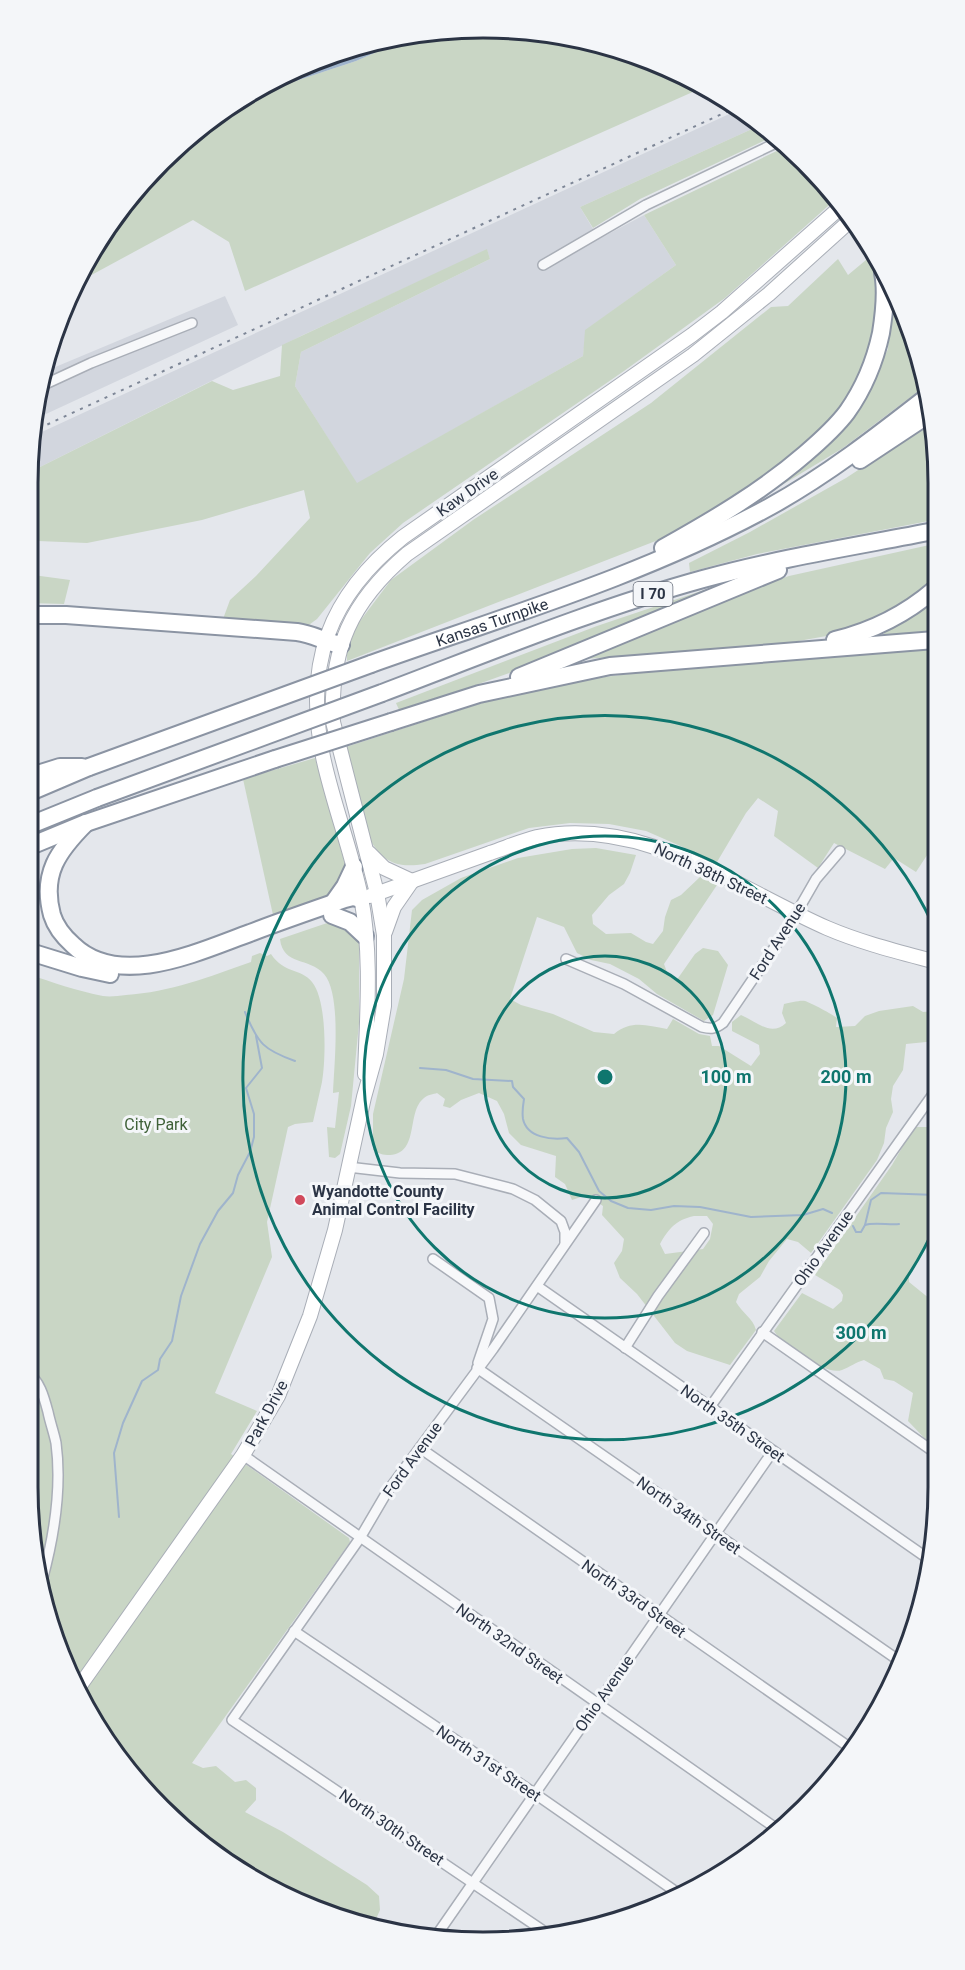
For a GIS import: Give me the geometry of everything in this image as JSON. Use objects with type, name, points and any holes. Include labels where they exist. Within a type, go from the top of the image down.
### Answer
[{"type":"highway","points":[[597,583],[717,518],[753,495],[813,448],[845,415],[859,394],[876,356],[883,320],[883,288]]},
{"type":"highway","name":"Kansas Turnpike","points":[[38,790],[89,767],[670,555],[721,532],[818,478],[920,402]]},
{"type":"highway","points":[[818,478],[853,464],[923,418]]},
{"type":"highway","name":"Kansas Turnpike","points":[[38,822],[97,798],[636,599],[766,564],[928,532]]},
{"type":"highway","points":[[38,843],[86,823],[479,694],[822,553]]},
{"type":"highway","points":[[796,650],[852,636],[885,622],[928,594]]},
{"type":"highway","points":[[38,615],[66,615],[110,623]]},
{"type":"highway","points":[[38,624],[110,623],[296,637],[312,635],[333,643]]},
{"type":"highway","points":[[479,694],[610,666],[928,641]]},
{"type":"highway","points":[[38,774],[60,767],[89,767]]},
{"type":"highway","points":[[86,823],[60,851],[51,870],[48,886],[49,903],[53,920],[62,934],[79,951],[96,960],[118,966],[166,962],[239,941],[324,912],[354,908],[361,899]]},
{"type":"highway","points":[[324,912],[345,886],[354,867]]},
{"type":"highway","points":[[324,912],[350,922],[365,936]]},
{"type":"highway","points":[[38,954],[115,975],[159,973],[186,966],[239,941]]},
{"type":"main road","name":"Kaw Drive","points":[[377,893],[333,722],[334,672],[331,625],[348,592],[379,556],[692,335],[731,304],[836,212]]},
{"type":"main road","name":"Kaw Drive","points":[[361,899],[323,758],[318,725],[317,683],[320,662],[371,588],[407,554],[693,355],[769,294],[846,225]]},
{"type":"main road","name":"North 38th Street","points":[[361,899],[537,837],[568,834],[605,835],[649,844],[858,940],[928,960]]},
{"type":"main road","points":[[366,848],[384,868],[412,881],[394,907],[384,935]]},
{"type":"main road","name":"Park Drive","points":[[82,1682],[243,1455],[278,1396],[310,1316],[335,1230],[363,1097],[376,1054],[384,1006],[384,935],[377,893]]},
{"type":"main road","name":"Park Drive","points":[[361,899],[368,1012],[363,1097]]},
{"type":"street","points":[[543,264],[646,205],[772,145]]},
{"type":"street","points":[[49,382],[192,323]]},
{"type":"street","name":"Ford Avenue","points":[[566,959],[624,984],[702,1027],[712,1029],[723,1023],[789,926],[816,879],[840,851]]},
{"type":"street","name":"Ohio Avenue","points":[[710,1407],[928,1101]]},
{"type":"street","points":[[348,1167],[400,1173],[455,1174],[513,1189],[535,1200],[561,1221],[565,1246]]},
{"type":"street","name":"Ford Avenue","points":[[232,1720],[360,1538],[408,1461],[420,1448],[537,1286],[596,1200]]},
{"type":"street","points":[[625,1348],[658,1296],[705,1233]]},
{"type":"street","points":[[433,1259],[489,1298],[493,1318],[477,1368]]},
{"type":"street","name":"North 35th Street","points":[[537,1286],[922,1555]]},
{"type":"street","points":[[762,1332],[928,1448]]},
{"type":"street","name":"North 34th Street","points":[[477,1368],[894,1657]]},
{"type":"street","points":[[38,1384],[43,1393],[56,1443],[58,1485],[51,1549],[45,1570]]},
{"type":"street","name":"North 33rd Street","points":[[420,1448],[846,1745]]},
{"type":"street","name":"Ohio Avenue","points":[[440,1931],[773,1451]]},
{"type":"street","name":"North 32nd Street","points":[[243,1455],[772,1825]]},
{"type":"street","name":"North 31st Street","points":[[294,1631],[673,1890]]},
{"type":"street","name":"North 30th Street","points":[[232,1720],[541,1929]]},
{"type":"shaded area","points":[[731,113],[753,129],[580,207],[599,239],[644,215],[676,265],[586,330],[583,356],[357,484],[295,386],[301,352],[490,259],[487,250],[303,335],[38,468],[40,433]]},
{"type":"shaded area","points":[[225,296],[238,325],[43,416],[53,368]]},
{"type":"green space","points":[[453,38],[512,38],[569,46],[626,61],[694,91],[245,291],[229,242],[193,220],[88,277],[112,235],[148,189],[189,148],[212,129],[235,112],[281,86],[356,61],[383,49],[424,41]]},
{"type":"green space","points":[[753,129],[766,140],[640,199],[593,228],[580,207]]},
{"type":"green space","points":[[778,150],[830,204],[725,298],[624,371],[403,523],[370,553],[317,619],[306,627],[223,619],[230,600],[256,576],[310,518],[304,490],[202,520],[87,543],[38,541],[38,468],[212,381],[233,390],[280,376],[282,345],[487,249],[490,259],[301,352],[295,386],[357,483],[583,356],[585,330],[676,265],[644,215]]},
{"type":"green space","points":[[838,259],[848,275],[867,259],[875,274],[879,294],[872,346],[863,375],[840,408],[809,442],[755,485],[689,528],[347,661],[347,651],[357,625],[391,580],[473,520],[651,403],[771,307],[788,306]]},
{"type":"green space","points":[[890,304],[904,339],[918,392],[843,448],[777,488],[775,485],[871,384],[888,349]]},
{"type":"green space","points":[[924,427],[928,521],[757,554],[690,572],[689,563],[846,478]]},
{"type":"green space","points":[[928,545],[928,598],[916,598],[858,627],[832,635],[793,642],[586,659],[624,640],[726,598],[789,576]]},
{"type":"green space","points":[[38,576],[70,580],[64,604],[38,603]]},
{"type":"green space","points":[[704,590],[706,593],[540,662],[400,712],[396,703],[597,626]]},
{"type":"green space","points":[[928,602],[928,632],[884,637],[884,632]]},
{"type":"green space","points":[[928,648],[928,854],[916,872],[894,858],[885,869],[834,843],[818,868],[774,836],[778,811],[758,798],[746,813],[717,862],[646,831],[609,824],[570,823],[529,828],[425,864],[407,865],[393,862],[381,854],[370,840],[346,747],[475,705],[530,690],[581,680],[644,672]]},
{"type":"green space","points":[[315,758],[345,864],[341,878],[328,895],[309,905],[273,915],[243,779]]},
{"type":"green space","points":[[596,848],[636,855],[624,884],[609,895],[592,915],[593,924],[606,934],[631,933],[653,944],[663,931],[671,900],[681,895],[700,877],[717,885],[664,964],[668,975],[676,981],[695,954],[703,948],[718,951],[728,965],[713,1015],[704,1021],[657,994],[639,979],[610,964],[591,960],[577,953],[564,927],[537,917],[510,999],[521,1005],[553,1014],[594,1032],[614,1034],[633,1025],[667,1029],[673,1019],[699,1034],[710,1036],[712,1046],[719,1046],[751,1066],[760,1054],[759,1045],[732,1031],[732,1022],[741,1015],[764,1027],[775,1029],[786,1023],[782,1013],[784,1004],[800,1001],[805,1001],[835,1016],[837,1018],[836,1027],[855,1026],[865,1016],[879,1011],[913,1006],[923,1012],[928,1012],[928,1042],[906,1044],[903,1070],[893,1086],[891,1099],[893,1112],[877,1160],[811,1253],[798,1242],[787,1239],[769,1261],[760,1277],[739,1294],[736,1302],[756,1330],[730,1365],[687,1351],[675,1343],[637,1294],[620,1278],[614,1263],[622,1251],[624,1239],[602,1215],[603,1206],[587,1195],[572,1200],[565,1184],[555,1177],[556,1156],[521,1145],[509,1133],[504,1114],[497,1101],[479,1093],[461,1100],[450,1108],[443,1106],[445,1099],[437,1093],[429,1095],[419,1104],[409,1140],[399,1153],[381,1154],[373,1150],[373,1114],[404,979],[412,910],[422,900],[461,878],[518,858],[572,849]],"holes":[[[694,1216],[707,1216],[713,1224],[710,1239],[703,1249],[665,1254],[660,1244],[667,1233],[682,1220]]]},
{"type":"green space","points":[[333,921],[356,935],[359,945],[359,1023],[351,1106],[340,1154],[335,1158],[329,1157],[327,1127],[335,1128],[339,1092],[333,1093],[336,1031],[330,984],[318,969],[286,953],[280,939]]},
{"type":"green space","name":"City Park","points":[[260,953],[267,956],[271,954],[281,965],[303,975],[312,982],[317,991],[323,1015],[325,1045],[323,1072],[313,1122],[288,1127],[267,1222],[272,1257],[215,1393],[257,1411],[231,1454],[349,1538],[350,1542],[192,1763],[203,1768],[216,1766],[235,1782],[246,1780],[256,1788],[256,1800],[245,1812],[283,1832],[367,1885],[379,1896],[380,1910],[376,1919],[312,1899],[235,1858],[189,1822],[148,1781],[112,1735],[71,1658],[53,1603],[41,1546],[38,1517],[38,977],[93,994],[117,996],[158,991],[189,983],[251,962],[252,956]]},
{"type":"green space","points":[[914,1127],[928,1127],[928,1246],[909,1274],[909,1282],[928,1297],[928,1442],[908,1421],[913,1393],[894,1381],[884,1379],[880,1369],[864,1360],[842,1370],[827,1369],[801,1354],[779,1338],[774,1331],[802,1293],[833,1309],[842,1301],[843,1295],[840,1290],[815,1275],[892,1165]]},
{"type":"water","points":[[383,49],[356,61],[281,86],[339,61]]},
{"type":"waterway","points":[[245,1012],[254,1032],[263,1044],[276,1053],[295,1061]]},
{"type":"waterway","points":[[119,1517],[114,1453],[123,1423],[142,1381],[158,1370],[160,1359],[172,1341],[181,1296],[200,1244],[218,1211],[233,1193],[238,1175],[250,1152],[254,1137],[254,1114],[246,1088],[262,1068],[256,1036]]},
{"type":"waterway","points":[[420,1068],[446,1070],[473,1079],[512,1081],[513,1087],[524,1099],[523,1119],[529,1130],[548,1138],[567,1138],[579,1152],[599,1191],[611,1201],[628,1208],[651,1210],[674,1206],[700,1207],[751,1217],[803,1215],[823,1209],[832,1213]]},
{"type":"waterway","points":[[853,1226],[856,1232],[861,1232],[871,1200],[881,1193],[928,1195]]},
{"type":"waterway","points":[[865,1225],[899,1224]]},
{"type":"railway","points":[[41,428],[728,111]]},
{"type":"place","name":"Wyandotte County Animal Control Facility","points":[[300,1200]]}]
